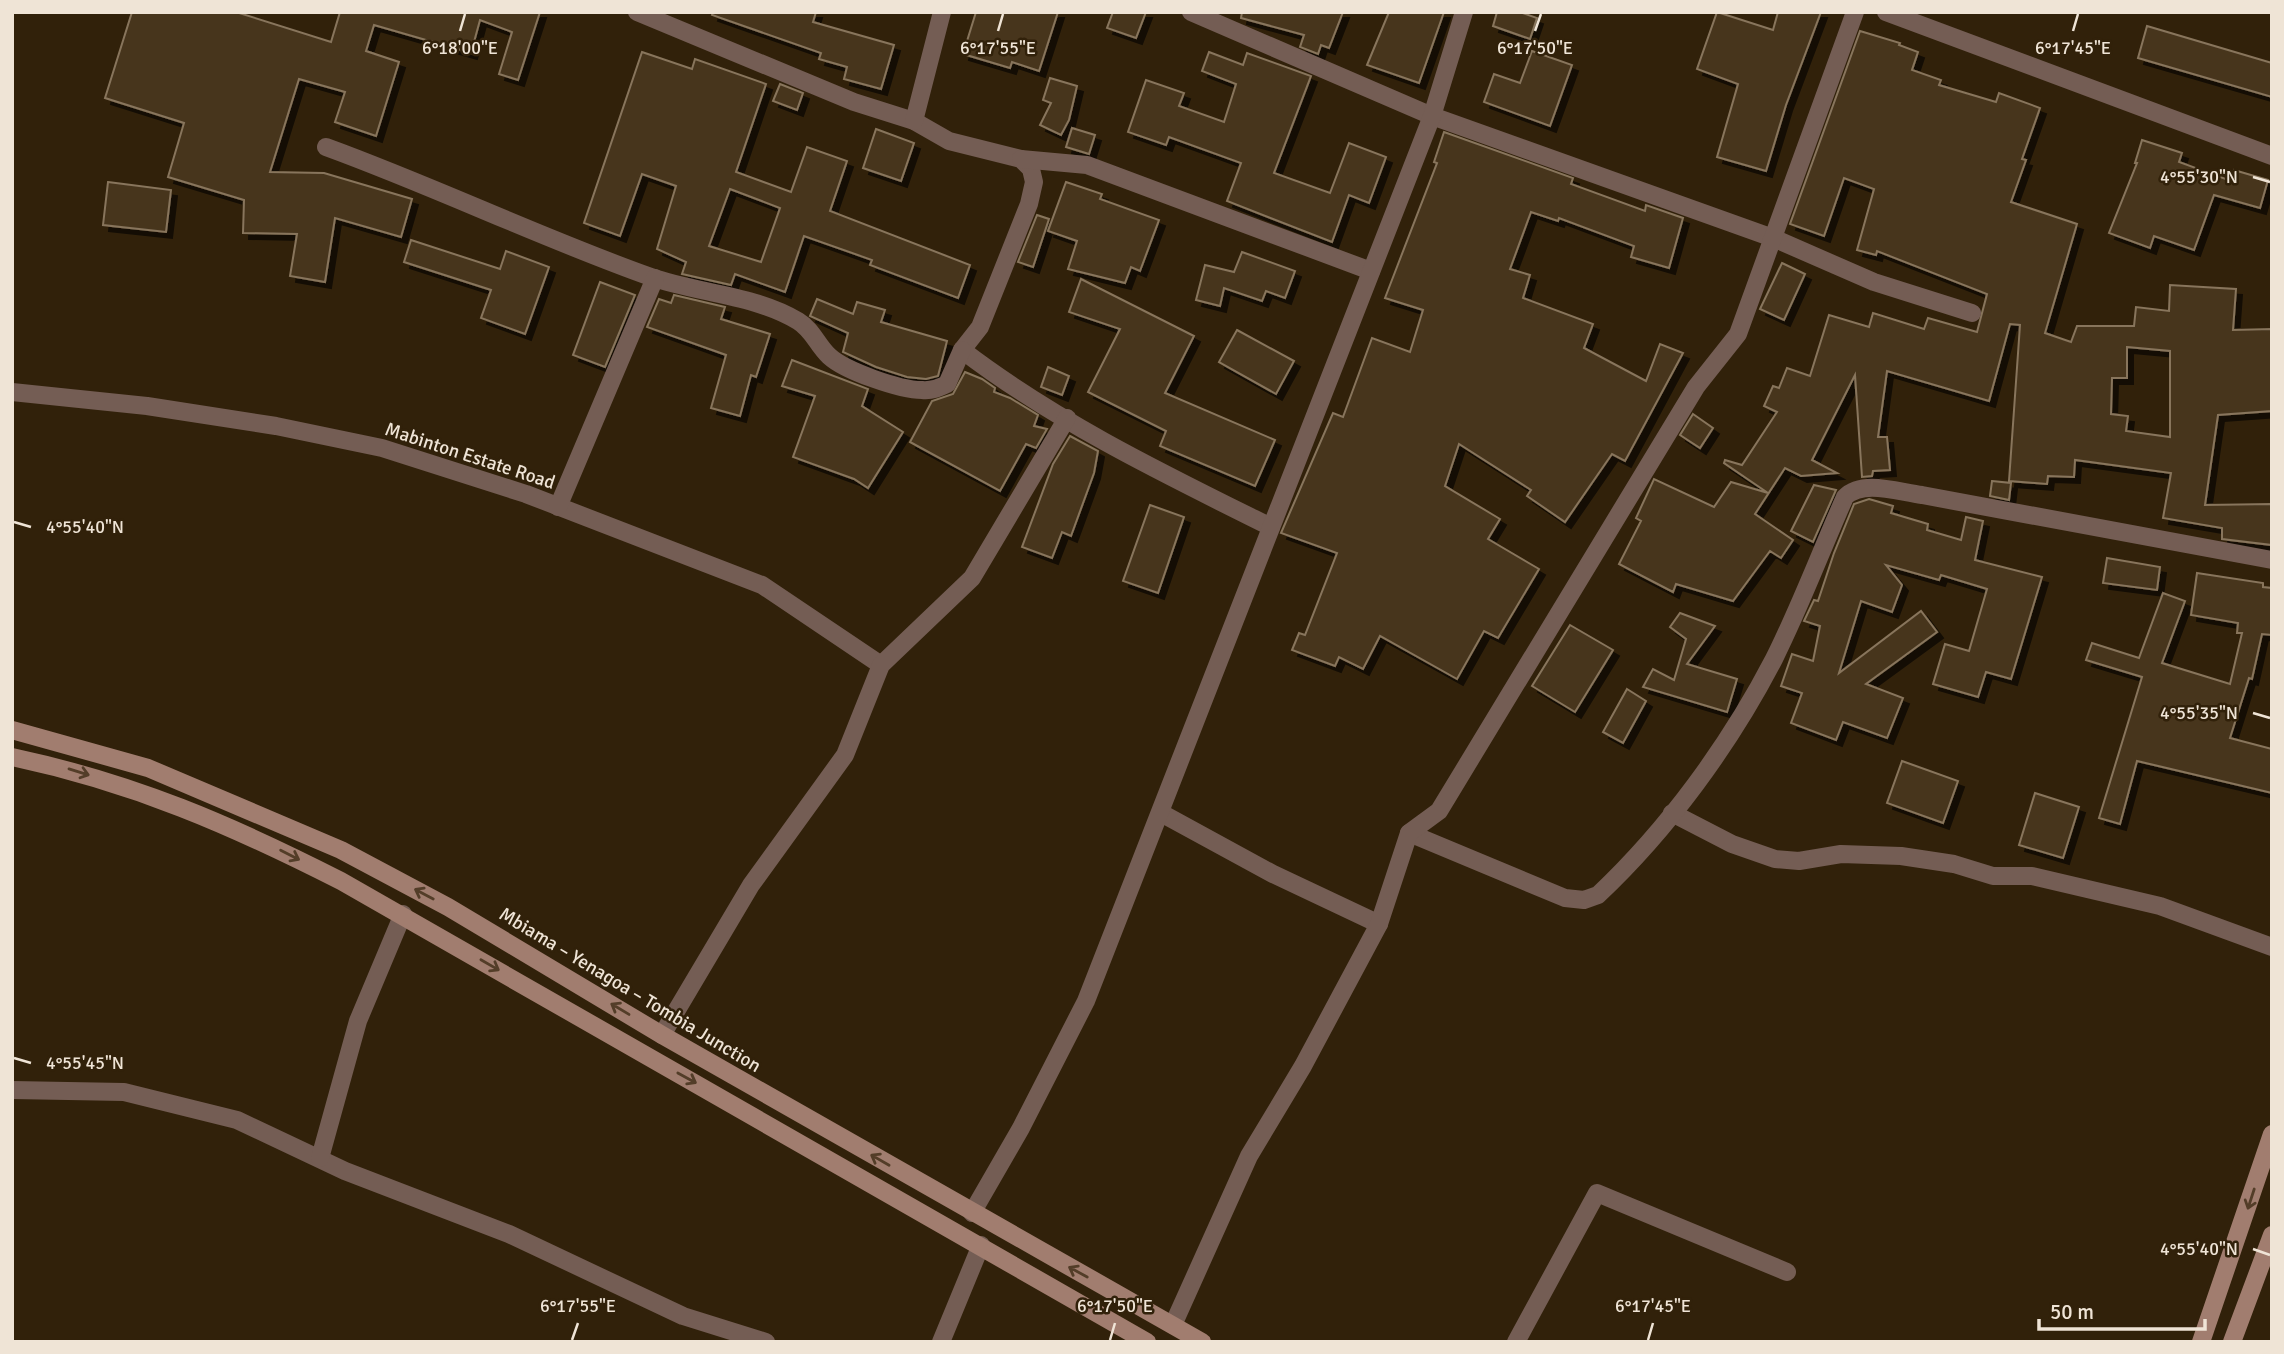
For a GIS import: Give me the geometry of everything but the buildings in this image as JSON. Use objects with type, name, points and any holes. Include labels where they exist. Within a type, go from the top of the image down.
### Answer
[{"type":"main road","name":"Mbiama – Yenagoa – Tombia Junction","points":[[12,730],[148,768],[341,850],[448,906],[663,1035],[1202,1342]]},
{"type":"main road","points":[[12,757],[68,769],[150,794],[239,829],[403,914],[1147,1342]]},
{"type":"main road","points":[[2201,1342],[2272,1134]]},
{"type":"main road","points":[[2232,1342],[2272,1235]]},
{"type":"street","points":[[636,12],[854,102],[914,121],[948,141],[1021,159],[1087,165],[1371,271]]},
{"type":"street","points":[[914,121],[942,12]]},
{"type":"street","points":[[1191,12],[1432,116],[1773,238],[1874,282],[1972,313]]},
{"type":"street","points":[[972,1213],[1021,1128],[1086,1001],[1432,116],[1465,12]]},
{"type":"street","points":[[1172,1325],[1248,1156],[1303,1066],[1379,924],[1409,833],[1439,811],[1696,387],[1738,334],[1855,12]]},
{"type":"street","points":[[1886,12],[2272,156]]},
{"type":"street","points":[[326,147],[411,178],[515,225],[655,278],[758,305],[796,320],[814,333],[827,354],[845,368],[919,391],[934,390],[947,384],[962,350],[980,327],[1029,204],[1034,182],[1031,169],[1021,159]]},
{"type":"street","points":[[558,507],[655,278]]},
{"type":"street","points":[[962,350],[1067,418],[1171,478],[1271,527]]},
{"type":"street","name":"Mabinton Estate Road","points":[[12,392],[160,408],[276,426],[369,445],[558,507],[762,585],[881,665]]},
{"type":"street","points":[[663,1035],[751,885],[845,755],[881,665],[972,578],[1067,418]]},
{"type":"street","points":[[1409,833],[1565,898],[1584,900],[1598,895],[1672,813],[1737,723],[1774,658],[1845,497],[1852,490],[1865,487],[1922,495],[2272,560]]},
{"type":"street","points":[[1161,813],[1273,874],[1379,924]]},
{"type":"street","points":[[1672,813],[1732,844],[1775,859],[1799,861],[1841,854],[1901,856],[1954,864],[1993,876],[2032,876],[2160,906],[2272,947]]},
{"type":"street","points":[[320,1158],[358,1021],[403,914]]},
{"type":"street","points":[[12,1090],[124,1092],[237,1120],[392,1190],[509,1234],[684,1315],[766,1342]]},
{"type":"street","points":[[1516,1342],[1597,1193],[1787,1272]]},
{"type":"street","points":[[941,1342],[981,1245]]}]
